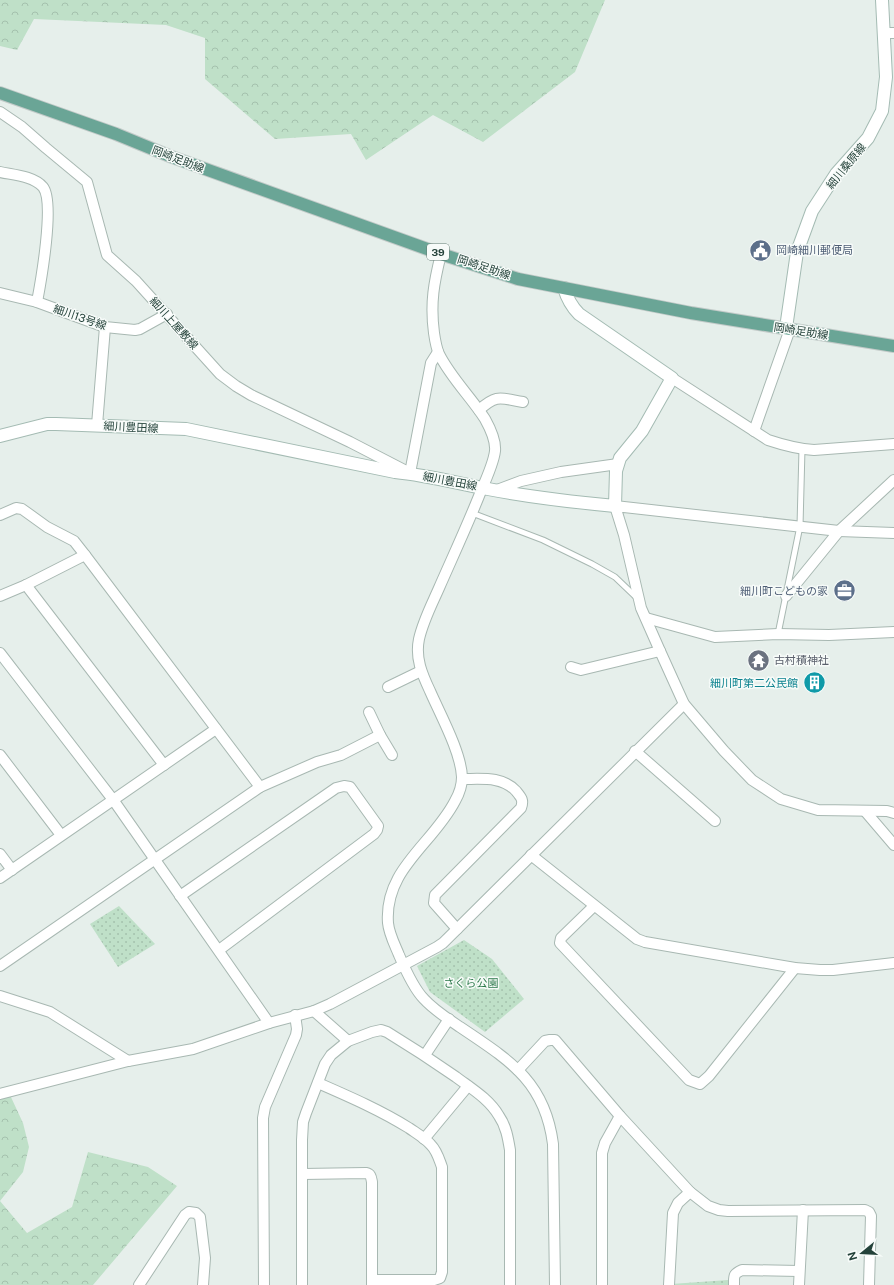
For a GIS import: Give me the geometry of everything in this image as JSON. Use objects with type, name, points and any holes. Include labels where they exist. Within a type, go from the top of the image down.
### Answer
[{"type":"main road","name":"細川桑原線","points":[[788,328],[797,252],[812,211],[836,174],[868,138],[882,111],[889,33],[882,0]]},
{"type":"main road","name":"岡崎足助線","points":[[0,93],[116,134],[172,157],[441,254],[518,278],[691,313],[894,346]]},
{"type":"main road","points":[[564,288],[566,298],[579,314],[672,378],[642,431],[620,458],[616,471],[615,506]]},
{"type":"main road","name":"細川豊田線","points":[[0,436],[47,424],[186,429],[395,472],[482,488],[568,501],[615,506]]},
{"type":"street","name":"細川上屋敷線","points":[[0,112],[22,127],[87,182],[107,255],[136,281],[220,374],[251,395],[350,442],[410,474]]},
{"type":"street","points":[[0,172],[32,179],[43,187],[47,196],[46,246],[37,302]]},
{"type":"street","points":[[441,254],[432,299],[432,316],[438,352],[444,364],[490,427],[495,451],[472,513],[423,624],[417,652],[421,671],[456,751],[462,779],[459,794],[442,822],[405,866],[395,883],[388,911],[388,925],[391,936],[404,965],[419,994],[424,1000],[494,1050],[518,1070],[530,1083],[545,1110],[551,1131],[554,1158],[555,1285]]},
{"type":"street","name":"細川13号線","points":[[0,293],[37,302],[105,327],[140,330],[167,314]]},
{"type":"street","points":[[97,425],[105,327]]},
{"type":"street","points":[[754,431],[788,328]]},
{"type":"street","points":[[410,474],[430,363],[438,352]]},
{"type":"street","points":[[672,378],[768,440],[802,449],[814,450],[894,444]]},
{"type":"street","points":[[479,410],[493,399],[502,398],[523,402]]},
{"type":"street","points":[[497,490],[521,481],[554,473],[618,464]]},
{"type":"street","points":[[786,596],[839,531],[894,480]]},
{"type":"street","points":[[894,533],[839,531],[615,506],[624,535],[641,608],[660,651],[684,704],[724,751],[752,780],[781,799],[818,810],[888,811],[894,813]]},
{"type":"street","points":[[0,516],[16,508],[22,509],[47,527],[74,541],[260,787]]},
{"type":"street","points":[[0,596],[26,585],[85,555]]},
{"type":"street","points":[[26,585],[164,765]]},
{"type":"street","points":[[646,618],[715,637],[778,634],[829,635],[894,632]]},
{"type":"street","points":[[571,667],[580,670],[660,651]]},
{"type":"street","points":[[0,653],[114,801],[269,1023]]},
{"type":"street","points":[[388,686],[421,671]]},
{"type":"street","points":[[0,1094],[128,1061],[193,1049],[269,1023],[314,1011],[437,947],[684,704]]},
{"type":"street","points":[[369,712],[392,755]]},
{"type":"street","points":[[0,878],[61,835],[114,801],[216,729]]},
{"type":"street","points":[[0,966],[260,787],[317,762],[342,755],[380,735]]},
{"type":"street","points":[[635,751],[715,821]]},
{"type":"street","points":[[0,755],[61,835]]},
{"type":"street","points":[[457,929],[434,903],[433,899],[435,894],[521,808],[523,803],[522,798],[514,789],[504,782],[488,779],[462,779]]},
{"type":"street","points":[[180,896],[336,788],[344,786],[350,787],[378,826],[374,834],[219,950]]},
{"type":"street","points":[[865,811],[894,845]]},
{"type":"street","points":[[0,854],[12,870]]},
{"type":"street","points":[[531,855],[637,940],[795,968],[833,970],[894,963]]},
{"type":"street","points":[[594,906],[561,938],[560,943],[689,1080],[693,1082],[700,1084],[708,1076],[795,968]]},
{"type":"street","points":[[0,996],[50,1012],[128,1061]]},
{"type":"street","points":[[314,1011],[348,1041]]},
{"type":"street","points":[[264,1285],[262,1118],[265,1107],[296,1035],[296,1015]]},
{"type":"street","points":[[425,1055],[449,1019]]},
{"type":"street","points":[[302,1285],[302,1140],[304,1122],[311,1098],[331,1055],[348,1041],[381,1030],[387,1032],[425,1055],[485,1098],[504,1125],[509,1140],[510,1150],[510,1285]]},
{"type":"street","points":[[518,1070],[545,1042],[555,1040],[620,1116],[690,1192],[708,1206],[719,1210],[728,1211],[865,1210],[869,1212],[871,1216],[869,1285]]},
{"type":"street","points":[[303,1174],[366,1173],[371,1176],[372,1283],[434,1280],[440,1278],[442,1272],[442,1166],[432,1145],[392,1117],[318,1083]]},
{"type":"street","points":[[424,1139],[468,1086]]},
{"type":"street","points":[[602,1285],[602,1153],[605,1143],[620,1116]]},
{"type":"street","points":[[669,1285],[673,1212],[678,1203],[690,1192]]},
{"type":"street","points":[[799,1285],[803,1210]]},
{"type":"street","points":[[139,1285],[185,1214],[189,1212],[196,1213],[200,1217],[205,1258],[203,1285]]},
{"type":"street","points":[[734,1285],[734,1276],[737,1272],[742,1270],[799,1271]]},
{"type":"lane","points":[[778,634],[800,526],[802,449]]},
{"type":"lane","points":[[472,513],[543,540],[615,576],[639,600]]},
{"type":"green space","points":[[0,0],[605,0],[575,72],[483,142],[433,115],[366,160],[351,134],[275,139],[205,79],[205,38],[166,25],[34,19],[17,50],[0,46]]},
{"type":"green space","points":[[119,906],[155,944],[118,967],[90,924]]},
{"type":"green space","name":"さくら公園","points":[[464,940],[492,959],[524,999],[485,1032],[430,992],[417,966]]},
{"type":"green space","points":[[10,1095],[23,1123],[29,1147],[23,1172],[0,1201],[0,1099]]},
{"type":"green space","points":[[88,1152],[148,1167],[177,1186],[93,1285],[0,1285],[0,1201],[27,1233],[72,1207]]},
{"type":"green space","points":[[728,1280],[728,1285],[671,1285],[671,1284]]},
{"type":"place","name":"岡崎細川郵便局","points":[[760,250]]},
{"type":"place","name":"細川町こどもの家","points":[[844,591]]},
{"type":"place","name":"古村積神社","points":[[758,660]]},
{"type":"place","name":"細川町第二公民館","points":[[814,683]]}]
